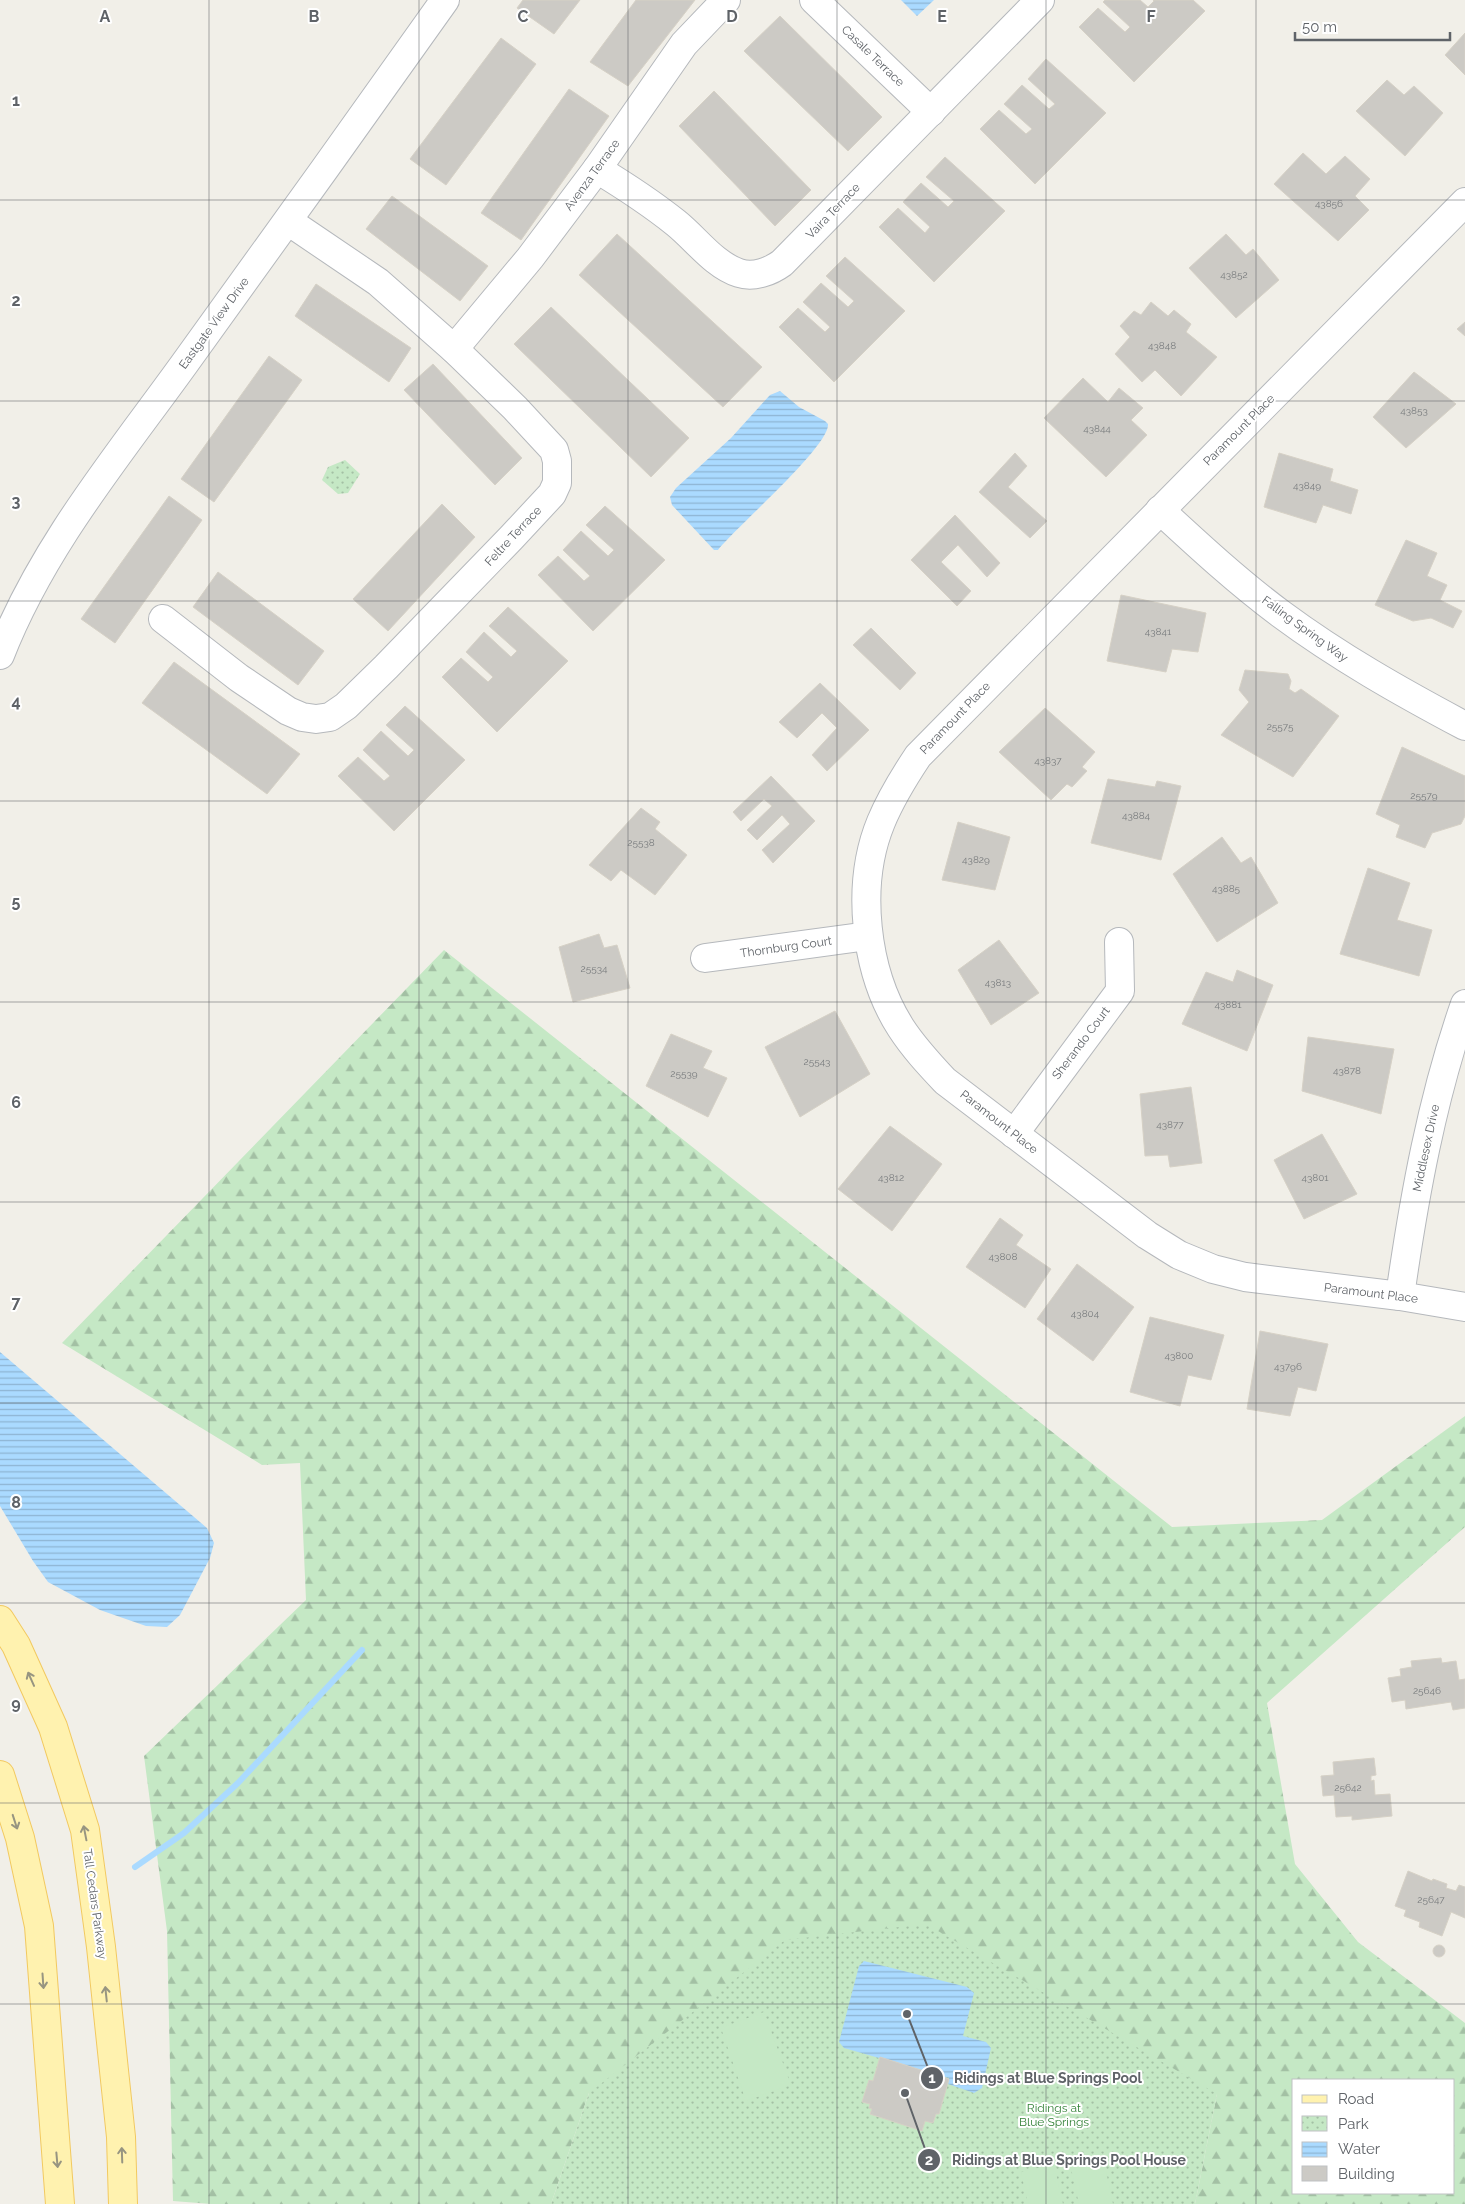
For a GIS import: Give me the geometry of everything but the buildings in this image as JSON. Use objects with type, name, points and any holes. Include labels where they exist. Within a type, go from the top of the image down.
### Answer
[{"type":"main road","name":"Tall Cedars Parkway","points":[[0,1620],[16,1645],[53,1727],[85,1830],[101,1947],[121,2137],[123,2204]]},
{"type":"main road","points":[[0,1775],[20,1838],[39,1926],[60,2204]]},
{"type":"street","name":"Eastgate View Drive","points":[[0,655],[29,589],[68,526],[288,221],[444,0]]},
{"type":"street","name":"Avenza Terrace","points":[[454,349],[530,258],[597,170],[684,44],[726,0]]},
{"type":"street","name":"Casale Terrace","points":[[814,0],[931,112]]},
{"type":"street","name":"Vaira Terrace","points":[[597,170],[639,195],[678,225],[714,258],[740,274],[761,273],[771,270],[782,263],[1040,0]]},
{"type":"street","name":"Paramount Place","points":[[1465,202],[918,756],[897,786],[880,824],[870,860],[866,901],[868,936],[874,966],[885,998],[900,1027],[920,1054],[946,1081],[1147,1235],[1178,1255],[1213,1269],[1245,1277],[1400,1296],[1465,1307]]},
{"type":"street","name":"Feltre Terrace","points":[[163,619],[239,678],[288,711],[302,717],[316,719],[330,717],[346,706],[511,538],[552,494],[557,483],[557,461],[554,450],[515,408],[454,349],[378,282],[288,221]]},
{"type":"street","name":"Falling Spring Way","points":[[1160,510],[1218,564],[1280,614],[1396,690],[1465,726]]},
{"type":"street","name":"Thornburg Court","points":[[705,958],[868,936]]},
{"type":"street","name":"Sherando Court","points":[[1014,1134],[1120,991],[1119,942]]},
{"type":"street","name":"Middlesex Drive","points":[[1400,1296],[1412,1215],[1433,1115],[1465,1004]]},
{"type":"green space","points":[[345,460],[360,474],[348,493],[338,494],[322,480],[328,467]]},
{"type":"green space","points":[[444,950],[1172,1527],[1322,1520],[1465,1416],[1465,1527],[1267,1703],[1295,1864],[1358,1942],[1465,2023],[1465,2204],[1195,2204],[1217,2094],[589,2093],[551,2204],[211,2204],[173,2201],[167,1931],[144,1756],[306,1600],[300,1463],[262,1465],[62,1343]]},
{"type":"green space","name":"Ridings at Blue Springs","points":[[926,1924],[1217,2094],[1195,2204],[551,2204],[589,2093],[785,1940]]},
{"type":"green space","points":[[764,2012],[791,2085],[746,2101],[721,2028]]},
{"type":"green space","points":[[1102,2153],[1113,2204],[1079,2204],[1069,2160]]},
{"type":"green space","points":[[1054,2164],[1063,2204],[1028,2204],[1021,2172]]},
{"type":"water","points":[[901,0],[934,0],[917,16]]},
{"type":"water","points":[[780,391],[799,407],[825,421],[828,424],[825,435],[780,487],[718,550],[714,550],[672,505],[670,497],[676,488],[731,438],[770,395]]},
{"type":"water","points":[[0,1352],[207,1528],[214,1543],[210,1558],[180,1615],[167,1627],[146,1626],[100,1610],[48,1582],[33,1561],[0,1506]]},
{"type":"water","points":[[864,1961],[967,1987],[974,1993],[963,2036],[986,2042],[991,2048],[982,2088],[974,2093],[948,2084],[949,2078],[844,2048],[839,2042],[859,1966]]},
{"type":"waterway","points":[[135,1867],[184,1833],[238,1783],[362,1650]]},
{"type":"place","name":"Ridings at Blue Springs Pool","points":[[907,2014]]},
{"type":"place","name":"Ridings at Blue Springs Pool House","points":[[905,2093]]}]
